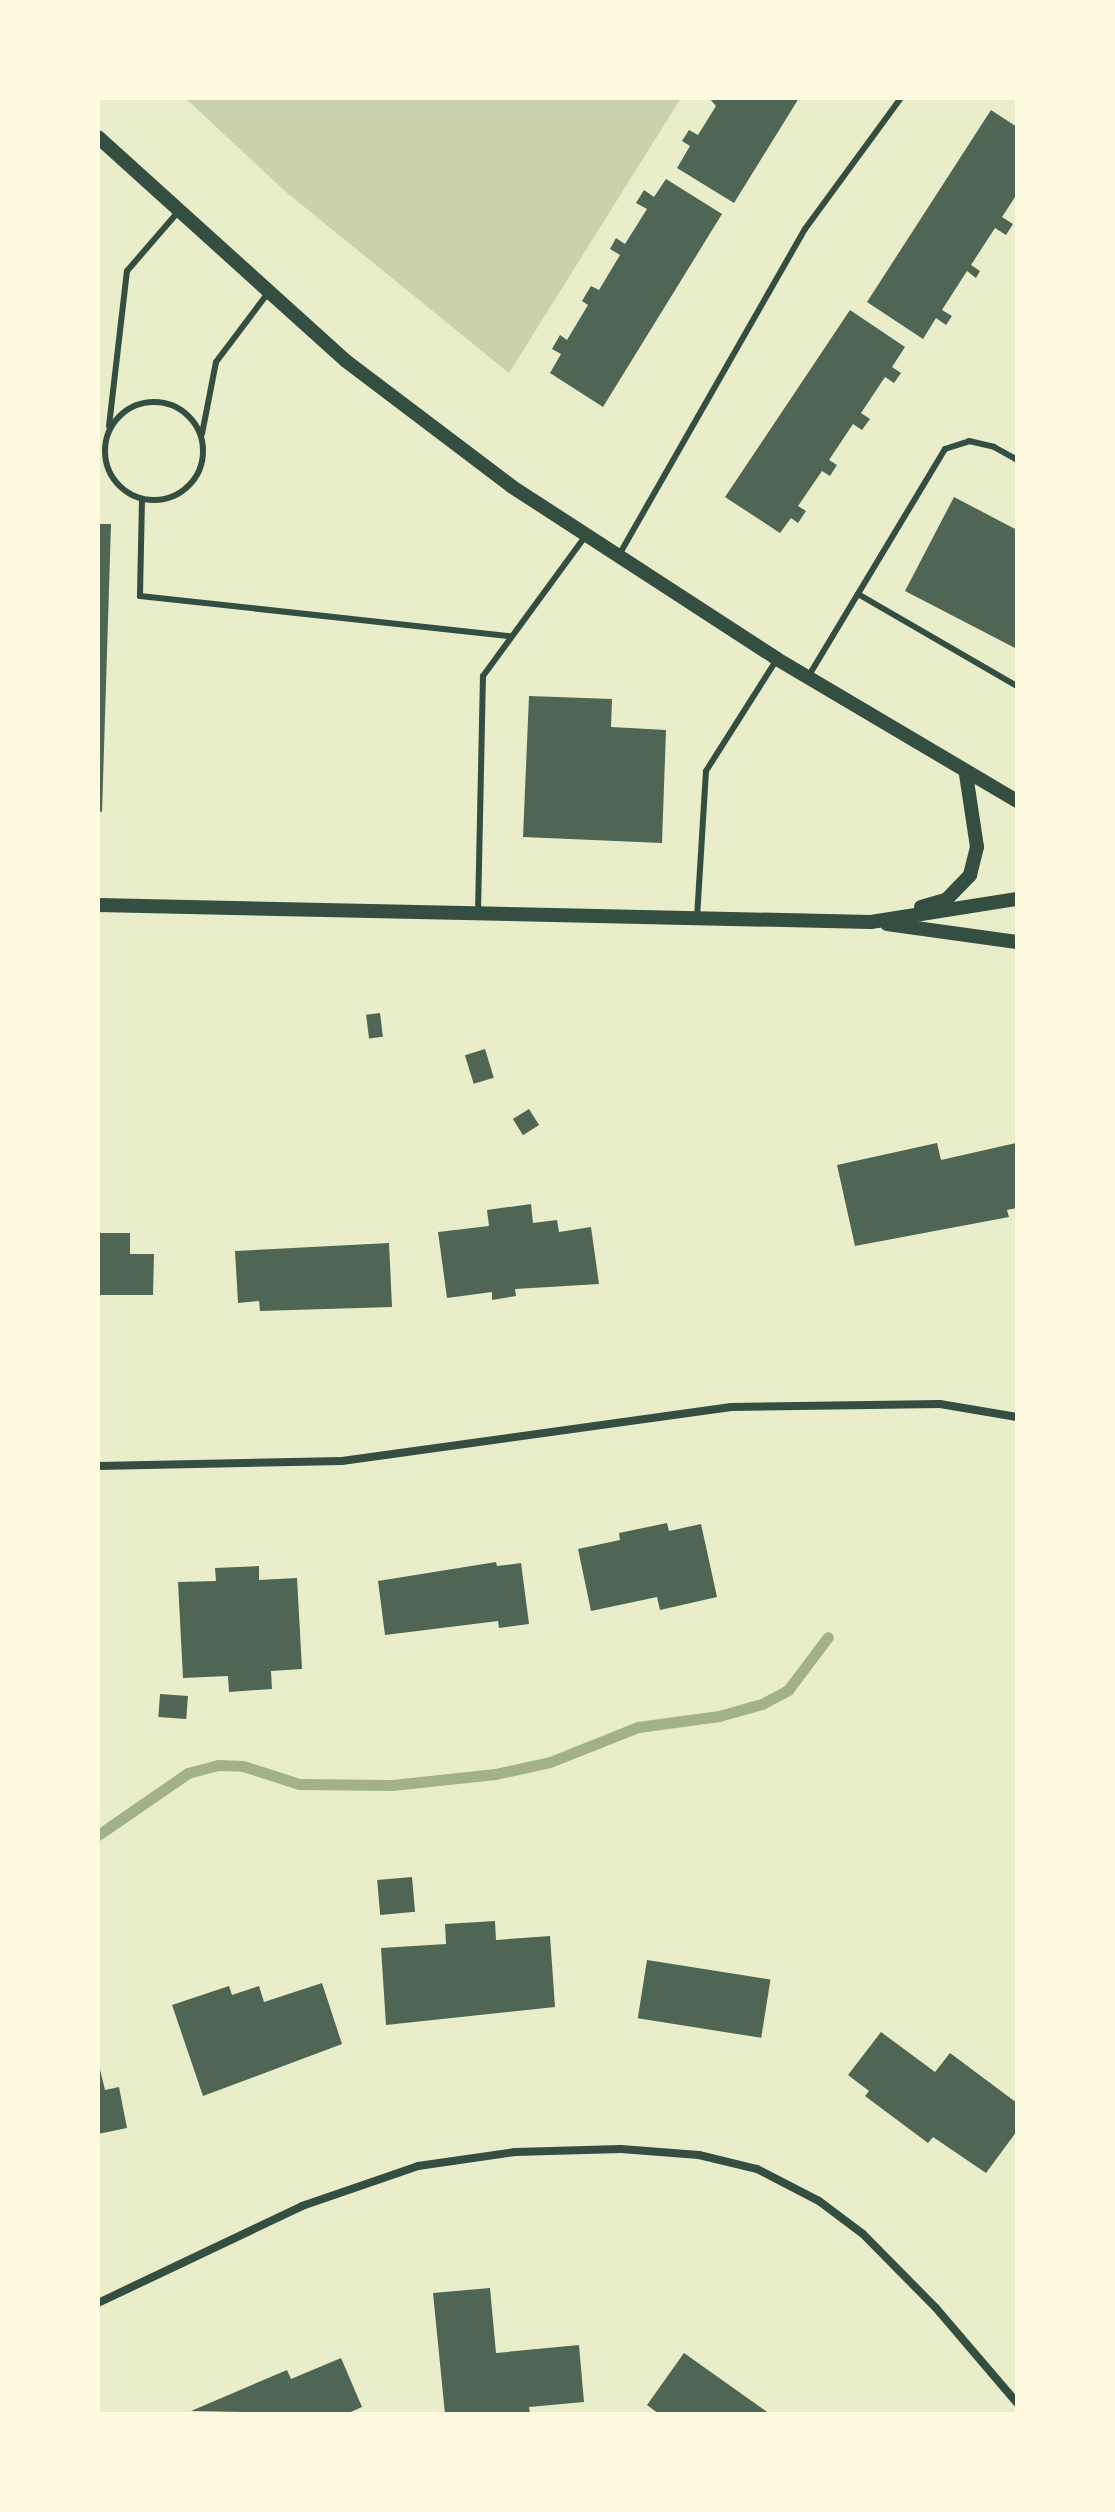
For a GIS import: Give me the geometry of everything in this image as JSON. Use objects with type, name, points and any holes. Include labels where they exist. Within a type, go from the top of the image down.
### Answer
[{"type":"street","points":[[98,137],[177,213],[359,371],[511,486],[777,659],[966,774],[1017,801]]},
{"type":"street","points":[[871,922],[946,900],[970,875],[977,847],[966,774]]},
{"type":"street","points":[[871,922],[1017,899]]},
{"type":"street","points":[[98,905],[478,917],[871,922],[1017,942]]},
{"type":"street","points":[[98,1466],[342,1461],[731,1407],[940,1404],[1017,1417]]},
{"type":"street","points":[[98,2303],[302,2206],[418,2166],[515,2152],[621,2149],[699,2155],[757,2169],[819,2201],[863,2234],[936,2308],[1017,2403]]},
{"type":"lane","points":[[619,555],[805,229],[901,98]]},
{"type":"lane","points":[[177,213],[127,271],[108,429],[101,457],[117,484],[142,499],[156,501],[184,491],[201,467],[201,437],[216,362],[268,293]]},
{"type":"lane","points":[[108,429],[132,406],[166,402],[194,421],[201,437]]},
{"type":"lane","points":[[808,677],[945,449],[969,441],[994,447],[1017,460]]},
{"type":"lane","points":[[142,499],[140,596],[511,636]]},
{"type":"lane","points":[[478,917],[483,676],[587,534]]},
{"type":"lane","points":[[858,594],[1017,686]]},
{"type":"lane","points":[[697,921],[706,771],[777,659]]},
{"type":"green space","points":[[185,98],[681,98],[509,373],[286,192]]},
{"type":"building","points":[[709,98],[799,98],[734,203],[677,168],[690,146],[682,141],[689,130],[698,135],[716,106]]},
{"type":"building","points":[[991,110],[1017,127],[1017,194],[1002,217],[1013,224],[1006,235],[995,228],[971,265],[980,271],[976,278],[967,271],[942,310],[952,316],[946,325],[936,318],[923,339],[867,302]]},
{"type":"building","points":[[666,179],[722,214],[603,407],[550,373],[561,354],[552,349],[560,335],[567,340],[588,305],[582,301],[591,286],[599,290],[620,255],[610,249],[616,238],[625,244],[647,209],[636,203],[644,190],[654,197]]},
{"type":"building","points":[[850,310],[905,347],[892,367],[901,373],[894,383],[885,377],[861,413],[870,419],[862,430],[853,424],[829,460],[837,465],[830,476],[822,471],[798,506],[806,511],[798,523],[791,518],[780,533],[725,497]]},
{"type":"building","points":[[954,497],[1017,530],[1017,649],[905,591]]},
{"type":"building","points":[[98,524],[111,524],[102,812],[98,811]]},
{"type":"building","points":[[529,696],[612,699],[611,727],[666,730],[662,843],[523,837]]},
{"type":"building","points":[[380,1013],[383,1037],[369,1039],[366,1015]]},
{"type":"building","points":[[485,1049],[494,1078],[474,1084],[465,1055]]},
{"type":"building","points":[[529,1109],[539,1125],[523,1135],[513,1119]]},
{"type":"building","points":[[937,1143],[941,1160],[1016,1143],[1017,1208],[1007,1210],[1009,1217],[855,1246],[837,1165]]},
{"type":"building","points":[[531,1204],[533,1223],[557,1220],[559,1232],[591,1227],[599,1284],[515,1289],[516,1296],[492,1300],[492,1292],[447,1298],[438,1232],[489,1226],[487,1210]]},
{"type":"building","points":[[98,1233],[130,1233],[130,1254],[154,1254],[153,1295],[98,1295]]},
{"type":"building","points":[[389,1243],[392,1307],[260,1311],[259,1301],[238,1303],[235,1251]]},
{"type":"building","points":[[667,1523],[669,1531],[701,1524],[717,1597],[660,1610],[657,1597],[591,1611],[578,1549],[620,1540],[619,1533]]},
{"type":"building","points":[[496,1562],[497,1566],[521,1563],[529,1624],[499,1628],[498,1621],[385,1635],[378,1581]]},
{"type":"building","points":[[259,1566],[259,1580],[297,1578],[302,1669],[271,1671],[272,1689],[229,1692],[228,1676],[183,1678],[178,1582],[216,1581],[215,1568]]},
{"type":"building","points":[[160,1694],[188,1696],[186,1719],[158,1717]]},
{"type":"building","points":[[412,1877],[415,1912],[380,1915],[377,1880]]},
{"type":"building","points":[[495,1921],[496,1940],[550,1936],[555,2007],[386,2025],[381,1948],[446,1944],[445,1924]]},
{"type":"building","points":[[647,1960],[770,1980],[761,2038],[638,2018]]},
{"type":"building","points":[[322,1983],[342,2044],[203,2096],[172,2005],[229,1986],[232,1995],[259,1986],[264,2002]]},
{"type":"building","points":[[881,2032],[935,2072],[950,2053],[1017,2103],[1017,2131],[986,2173],[933,2137],[928,2143],[865,2096],[869,2091],[848,2075]]},
{"type":"building","points":[[98,2061],[105,2090],[119,2087],[127,2128],[98,2134]]},
{"type":"building","points":[[490,2288],[496,2353],[579,2345],[584,2402],[529,2407],[530,2414],[445,2414],[433,2293]]},
{"type":"building","points":[[684,2353],[770,2414],[659,2414],[647,2405]]},
{"type":"building","points":[[341,2358],[362,2407],[346,2414],[191,2411],[287,2370],[291,2379]]},
{"type":"waterway","points":[[98,1835],[188,1773],[218,1765],[243,1766],[299,1784],[392,1785],[495,1774],[550,1762],[638,1727],[719,1716],[762,1704],[788,1690],[828,1637]]}]
